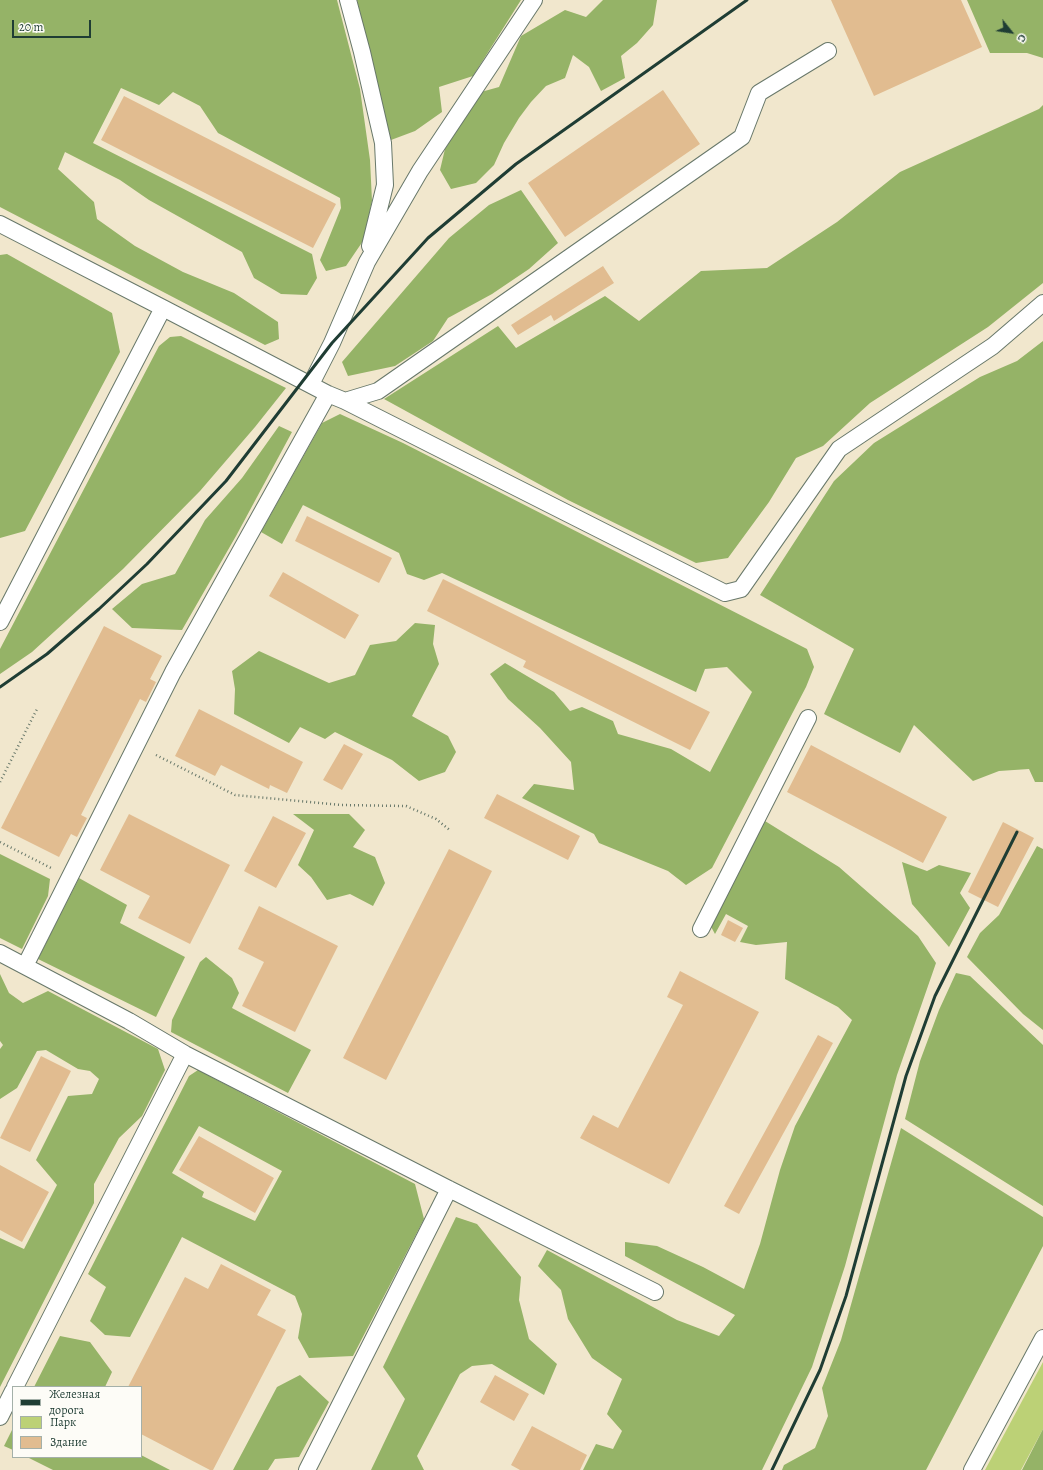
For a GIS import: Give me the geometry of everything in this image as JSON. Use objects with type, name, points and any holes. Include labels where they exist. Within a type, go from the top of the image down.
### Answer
[{"type":"lane","points":[[348,0],[362,52],[383,143],[385,185],[366,262]]},
{"type":"lane","points":[[311,384],[332,343],[366,262],[420,171],[534,0]]},
{"type":"lane","points":[[345,401],[378,391],[742,137],[759,93],[828,51]]},
{"type":"lane","points":[[0,224],[328,394],[345,401],[725,593],[741,589],[838,449],[993,346],[1043,303]]},
{"type":"lane","points":[[0,622],[163,308]]},
{"type":"lane","points":[[25,966],[69,876],[188,646],[328,394]]},
{"type":"lane","points":[[701,929],[808,718]]},
{"type":"lane","points":[[0,953],[129,1021],[185,1054],[655,1292]]},
{"type":"lane","points":[[16,1386],[185,1054]]},
{"type":"lane","points":[[307,1470],[450,1189]]},
{"type":"lane","points":[[972,1470],[1043,1338]]},
{"type":"lane","points":[[0,1417],[12,1394]]},
{"type":"path","points":[[0,782],[37,710]]},
{"type":"path","points":[[136,745],[235,795],[341,805],[406,806],[436,819],[451,831]]},
{"type":"path","points":[[0,842],[69,876]]},
{"type":"green space","points":[[0,0],[337,0],[360,89],[370,160],[372,201],[363,241],[346,266],[326,271],[320,260],[341,208],[340,198],[218,133],[200,106],[173,92],[159,105],[121,88],[93,143],[312,254],[317,278],[307,295],[281,294],[254,278],[242,252],[149,200],[120,180],[65,152],[58,169],[94,202],[97,219],[135,246],[183,272],[234,293],[278,322],[279,339],[265,345],[0,207]]},
{"type":"green space","points":[[357,0],[521,0],[473,76],[439,87],[442,112],[415,131],[391,140]]},
{"type":"green space","points":[[603,0],[657,0],[653,25],[637,43],[621,56],[625,78],[601,91],[589,67],[573,55],[565,78],[546,86],[519,118],[504,143],[494,165],[476,183],[451,189],[440,170],[445,149],[481,92],[499,87],[521,36],[565,10],[586,17]]},
{"type":"green space","points":[[967,0],[1043,0],[1043,58],[1027,53],[990,53]]},
{"type":"green space","points":[[1043,105],[1043,283],[988,327],[870,403],[823,446],[796,458],[769,502],[728,558],[696,563],[568,500],[384,399],[498,326],[516,348],[605,296],[639,321],[701,271],[767,268],[837,222],[900,172],[1039,109]]},
{"type":"green space","points":[[521,190],[558,243],[529,269],[492,294],[448,318],[433,341],[395,366],[348,376],[342,362],[449,238],[489,205]]},
{"type":"green space","points":[[7,254],[112,313],[120,352],[25,531],[0,538],[0,255]]},
{"type":"green space","points":[[181,336],[286,388],[200,491],[123,569],[32,652],[0,674],[0,649],[159,346],[170,337]]},
{"type":"green space","points":[[1043,341],[1043,782],[1035,782],[1029,769],[999,771],[973,781],[914,725],[900,753],[824,714],[854,649],[760,595],[834,481],[874,443],[980,377],[1017,361]]},
{"type":"green space","points":[[340,414],[403,443],[807,649],[814,667],[806,687],[712,868],[686,885],[668,871],[599,843],[594,834],[522,798],[534,784],[574,790],[571,762],[540,728],[508,699],[490,674],[505,663],[554,692],[570,711],[582,707],[613,721],[618,734],[671,749],[710,772],[752,692],[727,667],[705,669],[696,692],[442,573],[424,580],[407,574],[399,553],[303,505],[282,544],[261,532],[322,423]]},
{"type":"green space","points":[[279,426],[292,432],[236,536],[182,630],[132,628],[112,609],[142,584],[175,574],[205,520],[242,478]]},
{"type":"green space","points":[[415,623],[435,625],[433,644],[439,664],[412,716],[448,736],[456,752],[445,772],[419,781],[392,760],[335,732],[325,739],[300,727],[289,743],[234,714],[235,689],[232,671],[259,651],[329,683],[355,675],[370,645],[396,641]]},
{"type":"green space","points":[[293,814],[349,814],[365,830],[353,847],[375,857],[385,883],[373,906],[350,894],[327,900],[311,877],[298,865],[314,830]]},
{"type":"green space","points":[[765,821],[839,867],[918,936],[936,963],[897,1075],[845,1266],[812,1367],[762,1470],[583,1470],[596,1444],[613,1449],[622,1431],[607,1414],[622,1379],[592,1358],[568,1319],[561,1290],[538,1266],[547,1250],[677,1320],[719,1336],[735,1315],[625,1256],[625,1242],[657,1246],[703,1267],[744,1289],[760,1244],[780,1170],[795,1126],[852,1020],[838,1007],[785,979],[787,942],[756,945],[740,942],[748,926],[726,914],[715,934],[709,923]]},
{"type":"green space","points":[[1037,846],[1043,849],[1043,1030],[1023,1014],[967,957],[980,933],[999,915]]},
{"type":"green space","points":[[0,854],[50,879],[48,896],[22,949],[0,938]]},
{"type":"green space","points":[[902,862],[927,871],[939,865],[971,873],[960,893],[970,908],[949,947],[912,904]]},
{"type":"green space","points":[[79,878],[127,905],[120,923],[185,957],[156,1017],[38,959]]},
{"type":"green space","points":[[206,957],[232,978],[239,993],[232,1008],[311,1050],[288,1093],[171,1032],[172,1020],[200,962]]},
{"type":"green space","points":[[956,973],[970,976],[1043,1045],[1043,1206],[905,1119],[920,1061],[939,1010]]},
{"type":"green space","points":[[0,974],[9,993],[23,1003],[48,991],[158,1049],[165,1070],[142,1116],[119,1138],[94,1184],[94,1203],[0,1387],[0,1238],[24,1249],[57,1185],[36,1160],[68,1096],[92,1094],[99,1079],[90,1071],[78,1069],[46,1050],[37,1051],[17,1088],[0,1099],[0,1049],[3,1045],[0,1041]]},
{"type":"green space","points":[[198,1070],[415,1184],[424,1219],[353,1356],[309,1358],[298,1338],[302,1314],[295,1296],[182,1237],[130,1337],[105,1335],[90,1321],[106,1287],[88,1274],[189,1076]],"holes":[[[199,1126],[282,1171],[255,1221],[202,1197],[204,1192],[172,1173]]]},
{"type":"green space","points":[[901,1128],[1043,1217],[1043,1246],[926,1470],[782,1470],[784,1465],[815,1448],[828,1416],[822,1388],[841,1340]]},
{"type":"green space","points":[[456,1217],[477,1224],[521,1277],[519,1300],[529,1339],[557,1364],[544,1395],[492,1364],[472,1366],[460,1374],[417,1456],[424,1470],[371,1470],[405,1399],[383,1367]]},
{"type":"green space","points":[[60,1336],[90,1342],[112,1372],[105,1386],[35,1386]]},
{"type":"green space","points":[[1043,1362],[1043,1429],[1021,1470],[985,1470]]},
{"type":"green space","points":[[300,1375],[329,1402],[299,1457],[275,1459],[268,1470],[233,1470],[277,1387]]},
{"type":"green space","points":[[1043,1429],[1043,1470],[1022,1470]]},
{"type":"green space","points":[[12,1430],[12,1450],[4,1446]]},
{"type":"green space","points":[[142,1456],[170,1470],[53,1470],[29,1458],[142,1458]]},
{"type":"building","points":[[831,0],[961,0],[982,47],[874,96]]},
{"type":"building","points":[[663,90],[700,144],[565,237],[528,183]]},
{"type":"building","points":[[124,96],[336,204],[313,248],[101,140]]},
{"type":"building","points":[[603,266],[614,283],[554,321],[551,315],[518,335],[511,325]]},
{"type":"building","points":[[307,516],[392,558],[379,583],[295,541]]},
{"type":"building","points":[[283,572],[359,615],[345,639],[269,596]]},
{"type":"building","points":[[443,579],[710,712],[690,750],[523,667],[526,661],[427,611]]},
{"type":"building","points":[[104,626],[162,656],[150,679],[156,682],[146,702],[140,699],[81,815],[87,818],[77,837],[71,834],[59,857],[1,828]]},
{"type":"building","points":[[199,709],[303,762],[287,793],[270,785],[269,789],[221,765],[215,776],[175,756]]},
{"type":"building","points":[[344,744],[363,754],[342,790],[323,780]]},
{"type":"building","points":[[811,745],[947,817],[923,863],[787,792]]},
{"type":"building","points":[[497,794],[580,836],[568,860],[484,818]]},
{"type":"building","points":[[129,814],[230,865],[190,944],[138,918],[150,896],[100,870]]},
{"type":"building","points":[[273,816],[306,833],[276,888],[244,871]]},
{"type":"building","points":[[1003,822],[1034,838],[998,907],[968,892]]},
{"type":"building","points":[[449,849],[492,871],[386,1080],[343,1058]]},
{"type":"building","points":[[259,906],[338,946],[295,1032],[242,1006],[264,962],[238,949]]},
{"type":"building","points":[[728,920],[743,928],[735,942],[721,935]]},
{"type":"building","points":[[680,971],[759,1012],[669,1184],[580,1138],[593,1115],[618,1128],[683,1005],[667,997]]},
{"type":"building","points":[[818,1035],[833,1043],[739,1214],[724,1206]]},
{"type":"building","points":[[41,1056],[71,1071],[30,1152],[0,1138]]},
{"type":"building","points":[[199,1136],[274,1178],[255,1213],[179,1170]]},
{"type":"building","points":[[0,1165],[49,1192],[22,1242],[0,1230]]},
{"type":"building","points":[[221,1264],[271,1290],[257,1315],[286,1330],[213,1470],[210,1470],[142,1435],[142,1386],[129,1386],[185,1277],[208,1289]]},
{"type":"building","points":[[495,1375],[529,1394],[514,1421],[480,1402]]},
{"type":"building","points":[[532,1426],[587,1455],[580,1470],[520,1470],[511,1465]]},
{"type":"railway","points":[[0,687],[47,654],[99,609],[147,564],[226,481],[332,343],[428,238],[516,164],[747,0]]},
{"type":"railway","points":[[772,1470],[820,1370],[846,1296],[906,1076],[935,996],[1017,832]]}]
